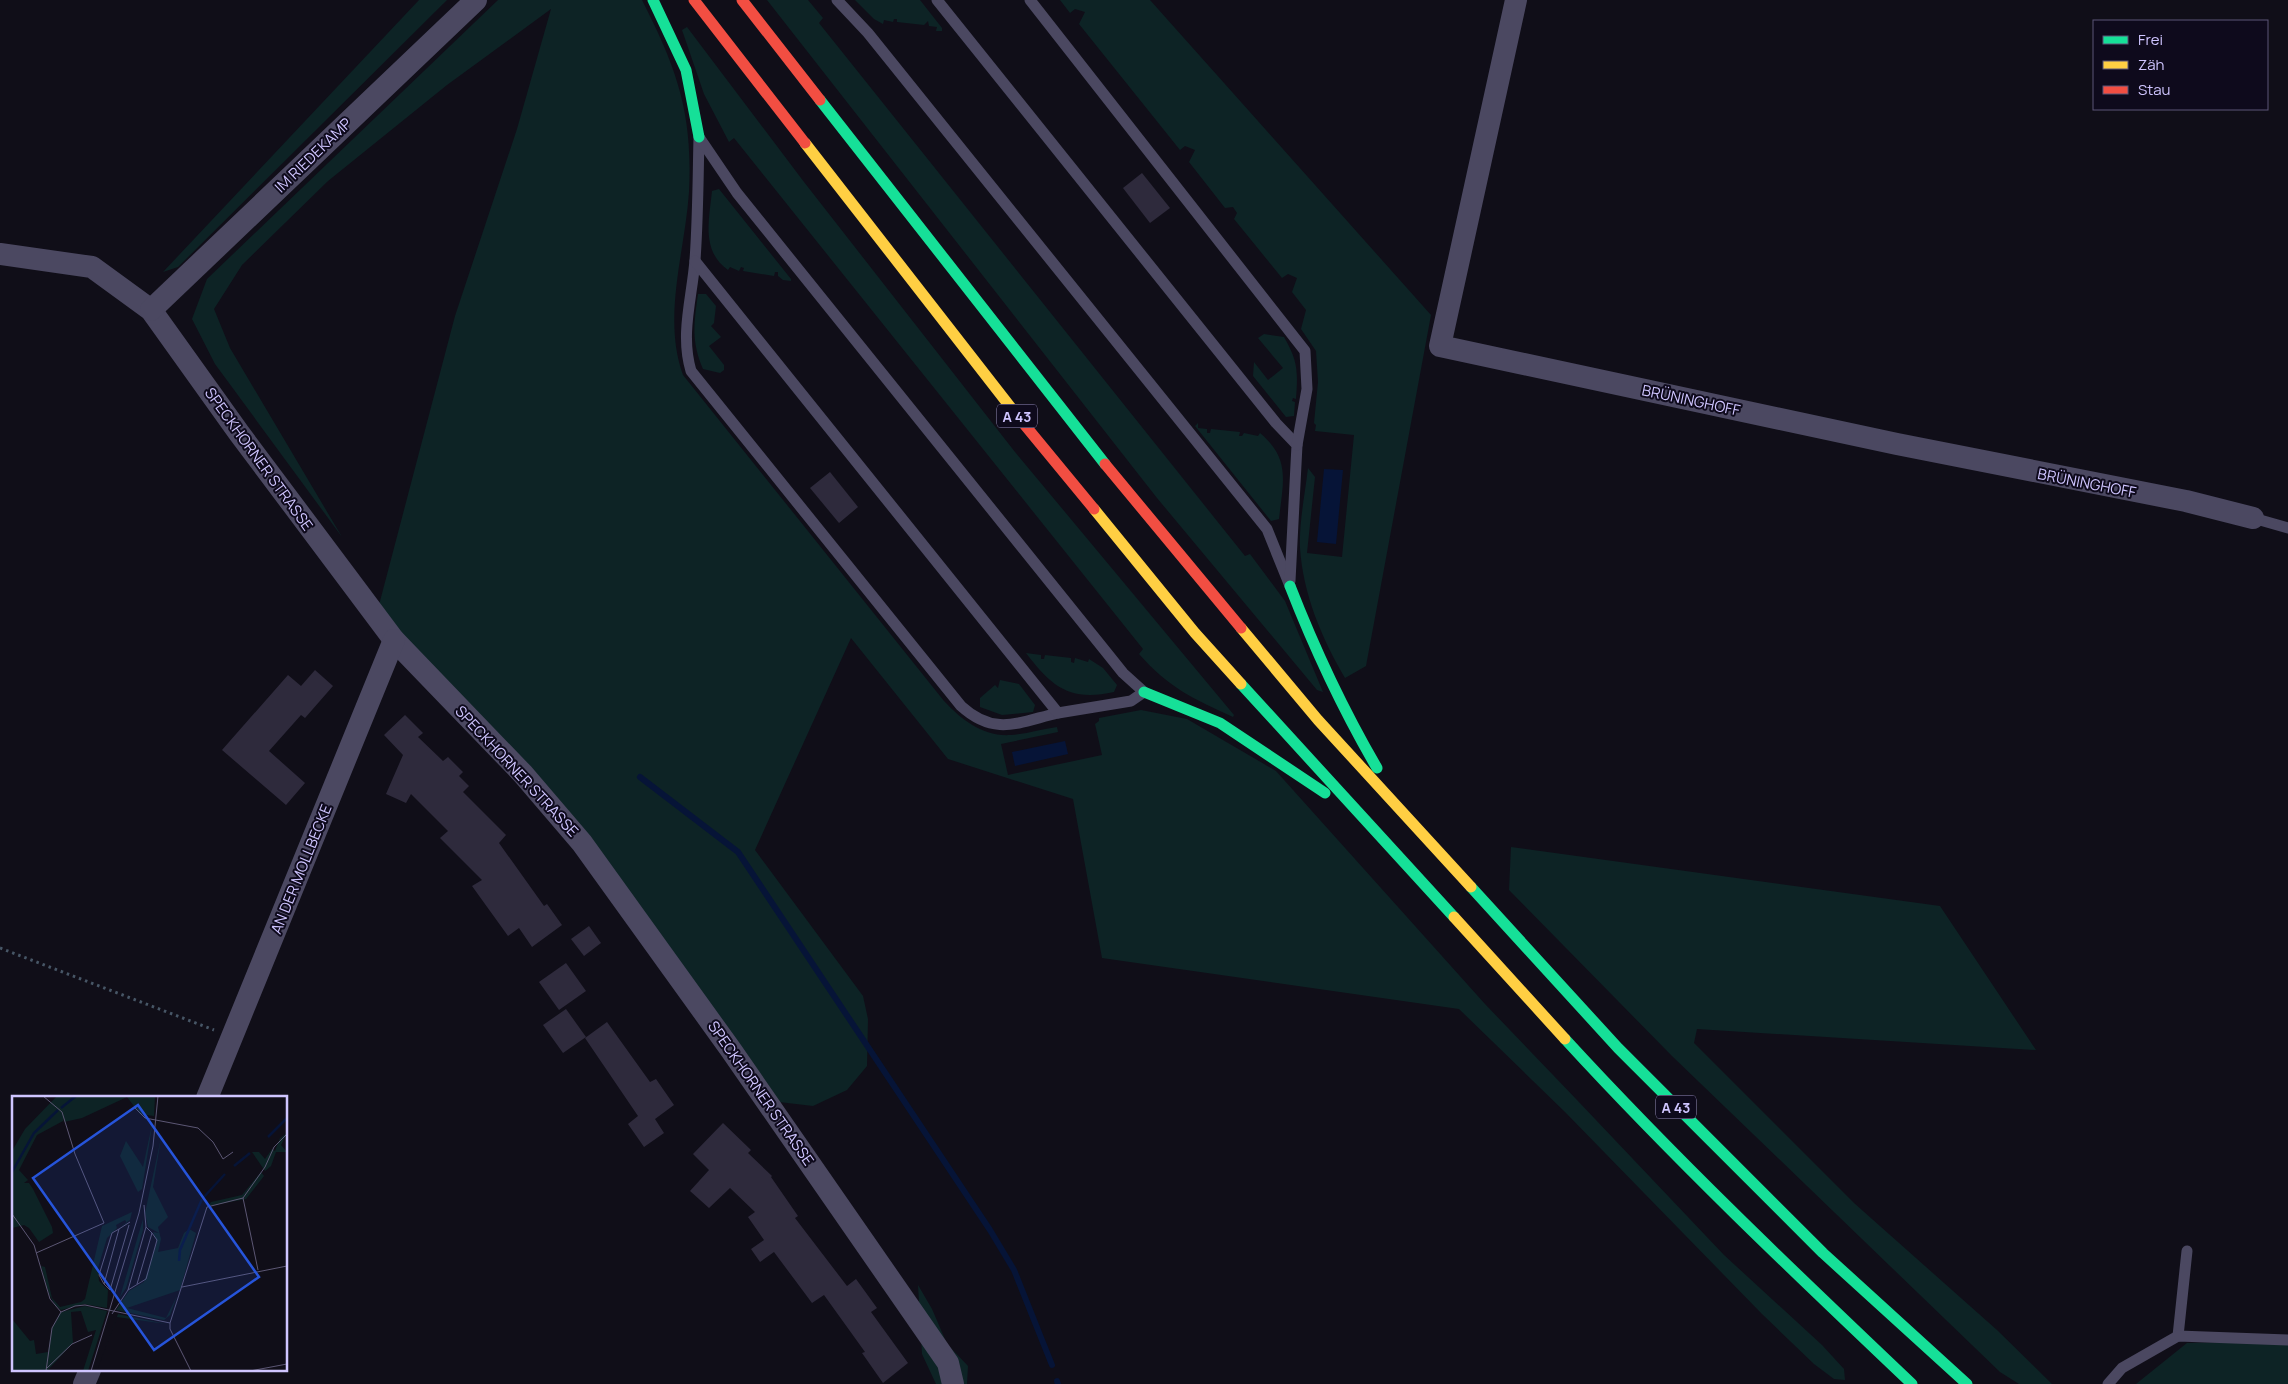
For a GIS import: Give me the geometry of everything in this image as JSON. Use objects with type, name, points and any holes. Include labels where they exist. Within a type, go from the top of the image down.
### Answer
[{"type":"highway","points":[[653,0],[686,70],[699,137]]},
{"type":"highway","name":"A 43","points":[[694,0],[995,389],[1195,633],[1607,1085],[1779,1258],[1912,1384]]},
{"type":"highway","name":"A 43","points":[[742,0],[979,308],[1162,535],[1318,720],[1618,1048],[1823,1253],[1967,1384]]},
{"type":"highway","points":[[1290,586],[1316,653],[1348,718],[1403,813]]},
{"type":"highway","points":[[1144,692],[1220,723],[1360,816]]},
{"type":"street","name":"IM RIEDEKAMP","points":[[151,310],[476,0]]},
{"type":"street","name":"BRÜNINGHOFF","points":[[1516,0],[1440,346],[1896,444],[2186,502],[2253,518]]},
{"type":"street","name":"SPECKHORNER STRASSE","points":[[0,254],[92,267],[151,310],[245,441],[394,640],[523,774],[582,843],[731,1050],[943,1355],[948,1364],[953,1384]]},
{"type":"street","name":"AN DER MOLLBECKE","points":[[208,1096],[394,640]]},
{"type":"street","points":[[84,1384],[89,1372]]},
{"type":"lane","points":[[837,0],[868,33],[1267,529],[1290,586]]},
{"type":"lane","points":[[937,0],[1276,423],[1297,445]]},
{"type":"lane","points":[[1030,0],[1305,351],[1307,389],[1297,445],[1290,586]]},
{"type":"lane","points":[[699,137],[728,182],[749,209],[1106,654],[1144,692],[1131,701],[1058,713],[999,726],[975,719],[955,699],[691,371],[687,357],[685,335],[695,260],[699,137]]},
{"type":"lane","points":[[695,260],[1058,713]]},
{"type":"lane","name":"BRÜNINGHOFF","points":[[2253,518],[2288,528]]},
{"type":"lane","points":[[2178,1336],[2187,1251]]},
{"type":"lane","points":[[2108,1384],[2122,1368],[2178,1336],[2288,1340]]},
{"type":"path","points":[[0,948],[233,1037]]},
{"type":"green space","points":[[419,0],[447,0],[178,267],[163,272]]},
{"type":"green space","points":[[498,0],[642,0],[665,48],[673,70],[680,92],[688,138],[690,164],[689,192],[675,307],[677,353],[683,375],[951,708],[974,726],[1001,735],[1057,727],[1058,732],[1001,744],[1008,775],[1102,755],[1095,724],[1099,721],[1099,718],[1141,710],[1187,719],[1276,771],[1485,1004],[1724,1255],[1822,1345],[1844,1369],[1845,1380],[1834,1379],[1814,1364],[1762,1314],[1565,1112],[1459,1009],[1102,958],[1073,799],[948,759],[851,638],[755,850],[863,996],[868,1019],[867,1066],[847,1090],[813,1106],[779,1102],[379,605],[455,316],[517,129],[551,9],[447,85],[328,181],[242,265],[214,309],[230,348],[342,537],[215,364],[192,319],[207,279]]},
{"type":"green space","points":[[767,0],[808,0],[823,18],[819,23],[1245,556],[1250,554],[1285,601],[1323,692],[1317,690],[1157,498]]},
{"type":"green space","points":[[855,0],[920,0],[942,28],[942,31],[936,31],[937,27],[929,26],[928,21],[924,25],[897,22],[897,19],[894,19],[893,22],[884,20],[883,24],[874,19]]},
{"type":"green space","points":[[1060,0],[1150,0],[1431,315],[1366,666],[1345,678],[1321,632],[1309,599],[1302,565],[1300,538],[1308,468],[1315,477],[1307,553],[1342,557],[1354,435],[1315,431],[1318,382],[1316,351],[1301,329],[1306,310],[1292,292],[1297,278],[1288,274],[1282,278],[1234,219],[1237,213],[1233,207],[1225,208],[1189,162],[1195,150],[1185,146],[1180,150],[1079,24],[1085,12],[1075,9],[1070,13]]},
{"type":"green space","points":[[687,27],[804,182],[1015,452],[1234,715],[1233,717],[1205,704],[1171,684],[1139,654],[1143,649],[734,138],[729,142],[704,94],[682,30]]},
{"type":"green space","points":[[719,189],[791,281],[783,280],[778,276],[778,272],[775,272],[774,276],[743,271],[744,268],[741,267],[739,271],[730,267],[728,270],[719,262],[710,244],[709,224],[712,191]]},
{"type":"green space","points":[[698,294],[706,294],[716,306],[714,323],[711,326],[721,337],[709,346],[724,365],[724,370],[720,373],[703,369],[699,359],[694,332]]},
{"type":"green space","points":[[1264,334],[1284,337],[1292,353],[1297,374],[1296,399],[1293,398],[1292,401],[1295,402],[1294,416],[1286,417],[1253,376],[1254,362],[1268,380],[1283,368],[1258,338]]},
{"type":"green space","points":[[1198,423],[1198,428],[1207,429],[1207,433],[1210,433],[1211,429],[1240,432],[1239,436],[1242,436],[1244,433],[1258,436],[1260,433],[1270,443],[1277,452],[1283,472],[1279,519],[1271,521],[1195,426]]},
{"type":"green space","points":[[1026,653],[1041,655],[1041,659],[1044,659],[1045,655],[1071,658],[1071,662],[1074,663],[1075,658],[1088,662],[1089,659],[1103,668],[1117,685],[1114,692],[1099,695],[1074,693],[1054,683],[1035,665]]},
{"type":"green space","points":[[1000,680],[1019,684],[1035,705],[1033,712],[1002,715],[980,707],[980,698],[995,685],[998,688]]},
{"type":"green space","points":[[1511,847],[1940,906],[2036,1050],[1697,1029],[1694,1043],[1854,1203],[1997,1330],[2052,1384],[2019,1384],[2000,1372],[1672,1056],[1509,890]]},
{"type":"green space","points":[[918,1285],[932,1309],[947,1344],[968,1366],[967,1384],[936,1384],[922,1354]]},
{"type":"green space","points":[[2288,1341],[2288,1384],[2136,1384],[2187,1343]]},
{"type":"water","points":[[1324,469],[1343,470],[1336,544],[1317,542]]},
{"type":"water","points":[[1065,741],[1068,754],[1015,766],[1012,752]]},
{"type":"building","points":[[1142,173],[1170,208],[1150,223],[1123,188]]},
{"type":"building","points":[[830,472],[858,507],[839,523],[810,488]]},
{"type":"building","points":[[315,670],[333,686],[305,718],[301,715],[269,751],[305,783],[286,805],[222,750],[288,675],[301,686]]},
{"type":"building","points":[[405,715],[423,733],[418,737],[443,761],[448,757],[463,772],[459,776],[469,786],[463,792],[506,835],[499,843],[544,906],[547,904],[562,925],[532,947],[519,928],[508,936],[472,886],[482,880],[440,838],[448,831],[411,794],[406,803],[386,794],[403,755],[384,735]]},
{"type":"building","points":[[589,926],[601,943],[584,956],[571,939]]},
{"type":"building","points":[[566,963],[586,991],[559,1010],[539,982]]},
{"type":"building","points":[[566,1009],[586,1037],[563,1053],[543,1025]]},
{"type":"building","points":[[607,1022],[650,1082],[656,1079],[674,1105],[655,1119],[664,1133],[644,1147],[628,1124],[638,1116],[585,1038]]},
{"type":"building","points":[[723,1123],[751,1150],[748,1153],[772,1176],[798,1216],[795,1218],[847,1286],[856,1279],[877,1308],[871,1312],[908,1363],[883,1383],[862,1353],[865,1352],[824,1295],[812,1303],[774,1252],[760,1262],[751,1249],[764,1240],[748,1217],[755,1212],[730,1188],[709,1208],[690,1191],[709,1170],[693,1154]]},
{"type":"waterway","points":[[640,777],[738,852],[990,1230],[1014,1270],[1052,1365]]},
{"type":"traffic: fast","points":[[653,0],[686,70],[699,137]]},
{"type":"traffic: fast","points":[[820,100],[1105,464]]},
{"type":"traffic: fast","points":[[1290,586],[1330,678],[1377,768]]},
{"type":"traffic: fast","points":[[1241,684],[1454,917]]},
{"type":"traffic: fast","points":[[1144,692],[1220,723],[1325,793]]},
{"type":"traffic: fast","points":[[1471,887],[1618,1048],[1823,1253],[1967,1384]]},
{"type":"traffic: fast","points":[[1565,1039],[1692,1171],[1912,1384]]},
{"type":"traffic: slow","points":[[805,143],[1019,418]]},
{"type":"traffic: slow","points":[[1094,509],[1195,633],[1241,684]]},
{"type":"traffic: slow","points":[[1241,628],[1318,720],[1471,887]]},
{"type":"traffic: slow","points":[[1454,917],[1565,1039]]},
{"type":"traffic: jam","points":[[694,0],[805,143]]},
{"type":"traffic: jam","points":[[742,0],[820,100]]},
{"type":"traffic: jam","points":[[1019,418],[1094,509]]},
{"type":"traffic: jam","points":[[1105,464],[1241,628]]}]
